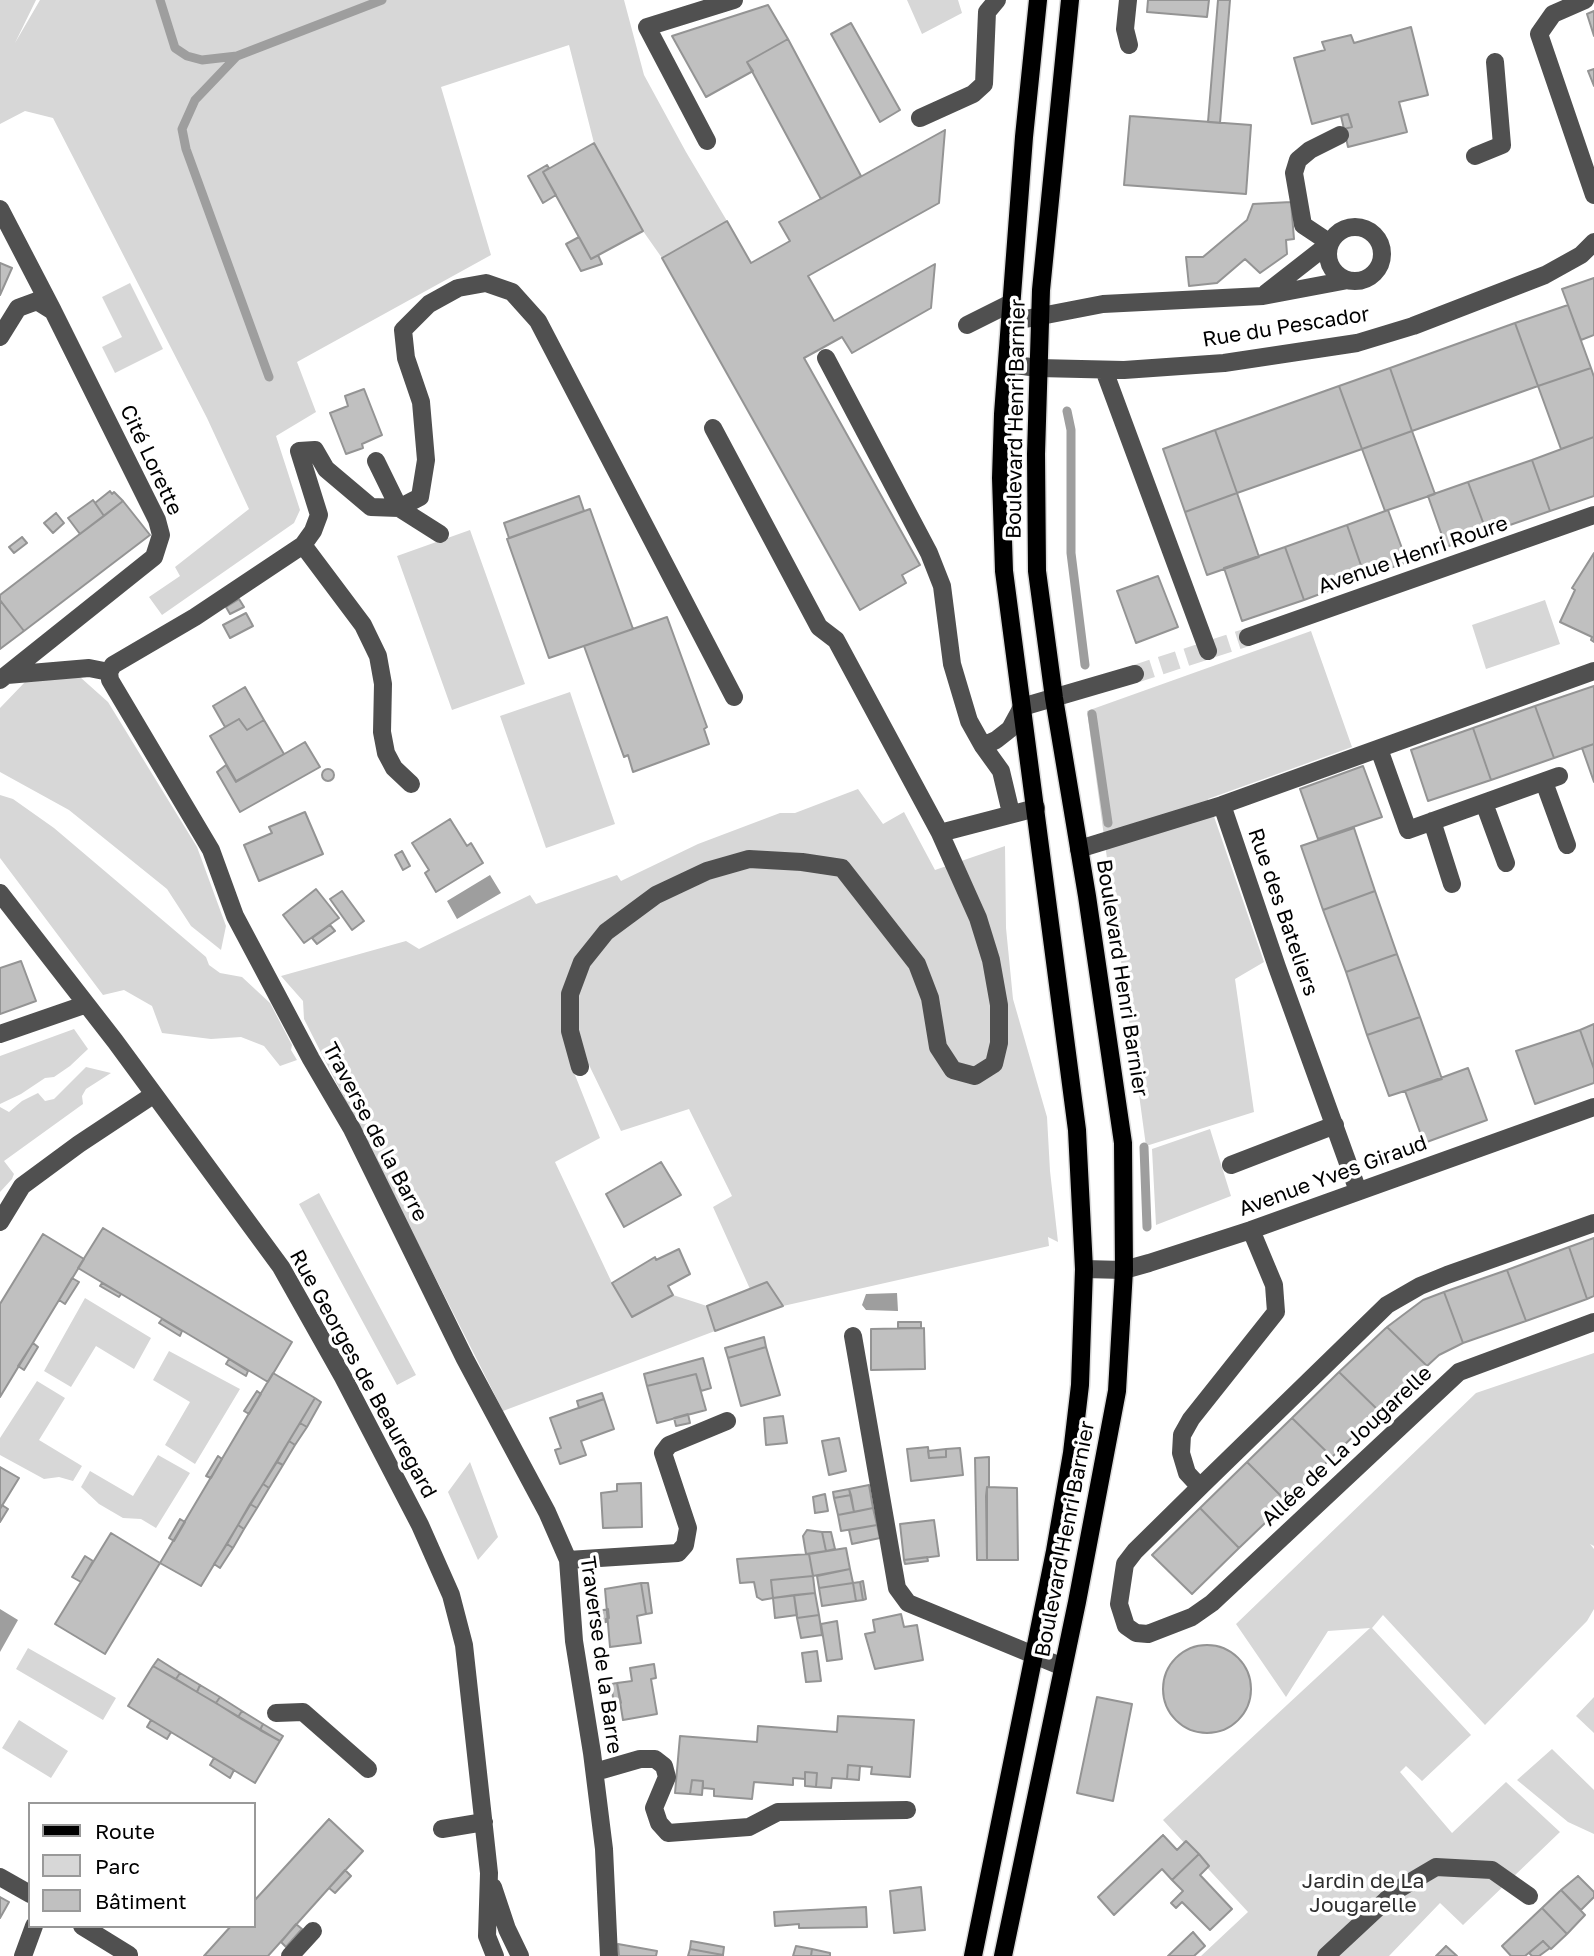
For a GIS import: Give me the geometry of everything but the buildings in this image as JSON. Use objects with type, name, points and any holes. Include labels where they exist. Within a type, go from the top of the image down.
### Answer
[{"type":"main road","name":"Boulevard Henri Barnier","points":[[973,1956],[1072,1453],[1080,1384],[1084,1269],[1077,1130],[1004,571],[1001,478],[1007,363],[1024,136],[1038,0]]},
{"type":"main road","name":"Boulevard Henri Barnier","points":[[1003,1956],[1063,1667],[1116,1391],[1124,1270],[1123,1143],[1037,571],[1040,315],[1070,0]]},
{"type":"street","points":[[707,141],[647,27],[734,0]]},
{"type":"street","points":[[1128,0],[1125,29],[1129,45]]},
{"type":"street","points":[[1584,0],[1553,15],[1539,34],[1594,195]]},
{"type":"street","points":[[920,118],[973,94],[984,84],[987,4]]},
{"type":"street","points":[[1475,156],[1502,145],[1495,62]]},
{"type":"street","points":[[1330,243],[1303,225],[1294,173],[1298,160],[1310,150],[1340,135]]},
{"type":"street","name":"Cité Lorette","points":[[0,209],[53,311],[161,535],[154,557],[4,678]]},
{"type":"street","points":[[1010,322],[1103,304],[1263,296],[1348,280],[1358,281],[1374,273],[1382,257],[1379,240],[1366,229],[1350,227],[1335,236],[1330,243],[1263,296]]},
{"type":"street","name":"Rue du Pescador","points":[[1007,363],[1038,368],[1104,370],[1224,363],[1357,342],[1413,326],[1545,275],[1581,255],[1594,242]]},
{"type":"street","points":[[1330,243],[1329,261],[1333,270],[1348,280]]},
{"type":"street","points":[[4,678],[89,668],[109,672],[113,665],[195,617],[303,545],[313,531],[319,515],[299,451],[315,450],[327,469],[371,507],[399,508],[420,497],[425,460],[421,402],[407,358],[403,330],[429,304],[458,288],[486,283],[512,292],[538,321],[734,697]]},
{"type":"street","points":[[0,337],[18,308],[37,301],[53,311]]},
{"type":"street","points":[[967,325],[1011,303]]},
{"type":"street","points":[[826,358],[929,554],[942,586],[952,664],[969,721],[1001,771],[1011,813]]},
{"type":"street","points":[[1104,370],[1208,651]]},
{"type":"street","points":[[580,1067],[570,1031],[570,994],[582,962],[606,932],[656,895],[707,871],[749,859],[802,862],[842,868],[917,964],[930,998],[938,1047],[953,1070],[975,1076],[994,1064],[999,1043],[999,1005],[991,960],[978,918],[940,833],[836,640],[819,627],[713,428]]},
{"type":"street","points":[[376,461],[399,508],[440,534]]},
{"type":"street","name":"Avenue Henri Roure","points":[[1248,637],[1594,515]]},
{"type":"street","points":[[303,545],[363,625],[378,656],[383,684],[382,732],[386,753],[394,768],[411,784]]},
{"type":"street","points":[[1079,849],[1222,805],[1594,671]]},
{"type":"street","name":"Traverse de la Barre","points":[[109,672],[110,680],[211,850],[235,916],[311,1059],[352,1129],[465,1359],[547,1512],[568,1560],[574,1641],[604,1849],[609,1956]]},
{"type":"street","points":[[983,746],[1010,729],[1022,708],[1135,674]]},
{"type":"street","points":[[1379,749],[1408,830],[1552,779],[1567,845]]},
{"type":"street","points":[[1484,803],[1506,863]]},
{"type":"street","name":"Rue des Bateliers","points":[[1222,805],[1358,1191]]},
{"type":"street","points":[[940,833],[1036,807]]},
{"type":"street","points":[[1432,821],[1452,884]]},
{"type":"street","name":"Rue Georges de Beauregard","points":[[0,893],[84,1005],[115,1041],[281,1267],[343,1377],[420,1525],[451,1595],[464,1645],[489,1873],[487,1936],[495,1956]]},
{"type":"street","points":[[0,1034],[84,1005]]},
{"type":"street","points":[[0,1222],[22,1186],[153,1095]]},
{"type":"street","name":"Avenue Yves Giraud","points":[[1084,1269],[1124,1270],[1251,1230],[1594,1107]]},
{"type":"street","points":[[1231,1164],[1335,1125]]},
{"type":"street","points":[[1251,1230],[1274,1285],[1276,1312],[1191,1419],[1182,1435],[1181,1453],[1187,1473],[1200,1487],[1387,1305],[1420,1286],[1447,1275],[1594,1223]]},
{"type":"street","name":"Allée de La Jougarelle","points":[[1200,1487],[1125,1564],[1119,1604],[1126,1626],[1136,1633],[1149,1634],[1192,1617],[1212,1603],[1459,1372],[1594,1322]]},
{"type":"street","points":[[853,1336],[897,1588],[908,1603],[1063,1667]]},
{"type":"street","points":[[568,1560],[678,1553],[685,1545],[688,1528],[663,1453],[669,1444],[727,1421]]},
{"type":"street","points":[[276,1713],[303,1712],[368,1769]]},
{"type":"street","points":[[595,1772],[640,1759],[655,1759],[664,1766],[667,1777],[654,1808],[659,1823],[668,1833],[749,1827],[779,1812],[907,1810]]},
{"type":"street","points":[[442,1829],[484,1822]]},
{"type":"street","points":[[1326,1956],[1397,1890],[1436,1867],[1492,1870],[1529,1896]]},
{"type":"street","name":"Rue Georges de Beauregard","points":[[489,1873],[507,1929],[520,1956]]},
{"type":"street","points":[[0,1877],[28,1893]]},
{"type":"street","points":[[23,1956],[32,1928]]},
{"type":"street","points":[[85,1928],[130,1955]]},
{"type":"street","points":[[290,1956],[313,1931]]},
{"type":"green space","points":[[0,0],[36,0],[15,43],[40,0],[624,0],[644,75],[727,221],[662,258],[643,231],[594,143],[569,45],[441,87],[491,255],[297,362],[316,412],[276,436],[300,510],[294,523],[162,615],[149,597],[180,576],[175,567],[249,509],[207,418],[53,118],[25,111],[0,124]]},
{"type":"green space","points":[[907,0],[958,0],[962,13],[922,34]]},
{"type":"green space","points":[[130,283],[163,349],[115,373],[102,347],[122,337],[102,297]]},
{"type":"green space","points":[[470,530],[525,684],[452,710],[397,556]]},
{"type":"green space","points":[[1545,600],[1560,644],[1486,669],[1472,625]]},
{"type":"green space","points":[[1311,631],[1352,747],[1208,799],[1264,962],[1235,979],[1254,1112],[1146,1146],[1087,711]]},
{"type":"green space","points":[[80,677],[108,702],[197,847],[226,926],[221,950],[191,926],[167,889],[69,810],[0,772],[0,708],[25,682]]},
{"type":"green space","points":[[570,692],[615,824],[546,848],[500,716]]},
{"type":"green space","points":[[858,789],[883,824],[904,812],[935,870],[1005,846],[1006,928],[1013,999],[1047,1117],[1058,1242],[1048,1237],[1049,1246],[783,1306],[767,1282],[750,1289],[713,1207],[732,1196],[689,1109],[621,1131],[589,1065],[580,1067],[573,1070],[600,1138],[555,1162],[612,1283],[632,1317],[673,1295],[707,1306],[715,1331],[503,1411],[304,1019],[303,1001],[281,976],[406,941],[419,949],[530,895],[536,904],[617,875],[621,881],[698,844],[780,813],[795,813]]},
{"type":"green space","points":[[0,795],[13,799],[54,828],[206,957],[209,965],[220,973],[242,977],[270,1003],[297,1060],[280,1066],[264,1046],[241,1037],[211,1039],[162,1033],[152,1006],[124,990],[103,995],[0,858]]},
{"type":"green space","points":[[74,1029],[88,1049],[54,1077],[45,1078],[0,1104],[0,1056]]},
{"type":"green space","points":[[86,1067],[111,1073],[86,1089],[82,1096],[83,1104],[4,1161],[14,1174],[0,1192],[0,1107],[9,1112],[38,1093],[45,1101],[54,1099]]},
{"type":"green space","points":[[1210,1129],[1231,1196],[1156,1225],[1152,1149]]},
{"type":"green space","points":[[319,1193],[416,1375],[397,1385],[299,1204]]},
{"type":"green space","points":[[85,1298],[151,1338],[134,1369],[96,1346],[71,1387],[44,1371]]},
{"type":"green space","points":[[169,1351],[240,1389],[195,1464],[165,1445],[190,1402],[153,1380]]},
{"type":"green space","name":"Jardin de La Jougarelle","points":[[1594,1353],[1594,1546],[1590,1544],[1594,1549],[1594,1609],[1587,1621],[1485,1725],[1383,1615],[1372,1628],[1471,1735],[1422,1781],[1406,1766],[1400,1772],[1452,1833],[1506,1782],[1560,1832],[1463,1925],[1440,1903],[1389,1956],[1201,1956],[1248,1912],[1163,1820],[1370,1628],[1328,1631],[1286,1697],[1236,1624],[1476,1393]]},
{"type":"green space","points":[[37,1381],[65,1398],[39,1440],[82,1466],[73,1481],[59,1477],[44,1479],[0,1455],[0,1438]]},
{"type":"green space","points":[[158,1455],[190,1473],[156,1528],[141,1519],[123,1518],[99,1504],[81,1487],[90,1471],[133,1496]]},
{"type":"green space","points":[[470,1462],[498,1537],[478,1560],[448,1492]]},
{"type":"green space","points":[[28,1648],[116,1698],[103,1720],[16,1669]]},
{"type":"green space","points":[[1594,1697],[1594,1733],[1576,1716]]},
{"type":"green space","points":[[19,1720],[68,1751],[51,1778],[2,1748]]},
{"type":"green space","points":[[1552,1749],[1594,1790],[1594,1834],[1568,1822],[1517,1780]]},
{"type":"shaded area","points":[[490,875],[501,893],[457,919],[447,901]]},
{"type":"shaded area","points":[[897,1293],[898,1311],[866,1310],[862,1305],[866,1294]]},
{"type":"shaded area","points":[[0,1609],[18,1620],[0,1652]]},
{"type":"waterway","points":[[160,0],[175,48],[187,56],[202,60],[237,56]]},
{"type":"waterway","points":[[269,377],[186,149],[182,129],[195,100],[237,56],[382,0]]},
{"type":"waterway","points":[[1067,411],[1071,430],[1071,553],[1085,665]]},
{"type":"waterway","points":[[1092,714],[1108,823]]},
{"type":"waterway","points":[[1144,1147],[1147,1227]]},
{"type":"tunnel","points":[[1135,674],[1248,637]]}]
